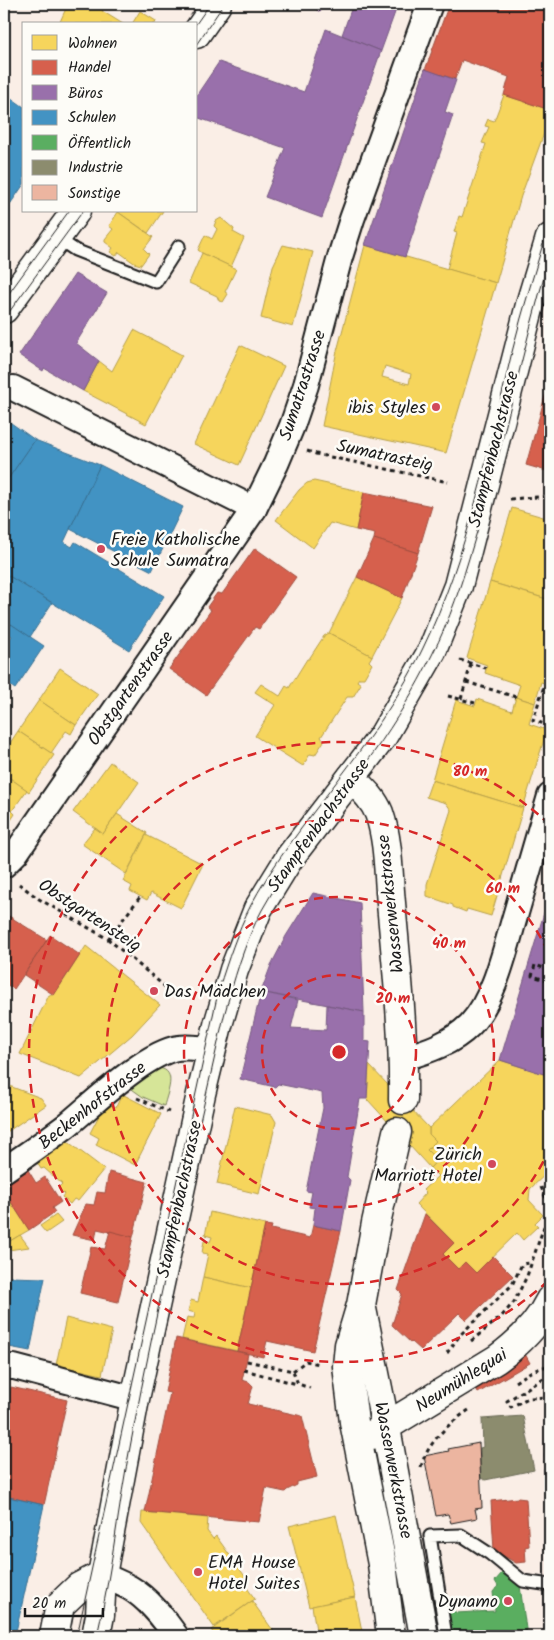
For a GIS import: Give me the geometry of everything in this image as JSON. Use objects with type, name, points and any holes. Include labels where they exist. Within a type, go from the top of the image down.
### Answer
[{"type":"street","points":[[198,31],[216,4]]},
{"type":"street","name":"Sumatrastrasse","points":[[254,509],[276,464],[298,410],[352,219],[430,4]]},
{"type":"street","points":[[4,309],[75,212]]},
{"type":"street","name":"Stampfenbachstrasse","points":[[96,1636],[100,1615],[102,1575],[136,1399],[212,1049],[234,970],[258,909],[290,857],[383,736],[432,651],[458,586],[531,301],[550,238]]},
{"type":"street","points":[[13,388],[254,509]]},
{"type":"street","name":"Obstgartenstrasse","points":[[4,865],[16,853],[254,509]]},
{"type":"street","name":"Wasserwerkstrasse","points":[[351,778],[371,798],[378,812],[386,839],[404,1058],[403,1100]]},
{"type":"street","points":[[404,1058],[428,1051],[457,1037],[472,1023],[482,1008],[499,970],[550,796]]},
{"type":"street","name":"Beckenhofstrasse","points":[[4,1170],[65,1126],[125,1076],[162,1053],[178,1048],[212,1049]]},
{"type":"street","name":"Wasserwerkstrasse","points":[[391,1636],[382,1564],[357,1443],[347,1366],[349,1345],[361,1304],[376,1223],[397,1132]]},
{"type":"street","name":"Neumühlequai","points":[[357,1443],[386,1428],[515,1346],[540,1318],[550,1300]]},
{"type":"street","name":"Wasserwerkstrasse","points":[[361,1304],[424,1636]]},
{"type":"street","points":[[4,1367],[14,1367],[136,1399]]},
{"type":"street","points":[[54,1636],[60,1605],[79,1587],[102,1575],[130,1588],[145,1600],[176,1636]]},
{"type":"lane","points":[[57,238],[75,250],[156,282],[179,246]]},
{"type":"lane","points":[[446,1636],[430,1536],[461,1535],[490,1554],[523,1580],[550,1585]]},
{"type":"path","name":"Sumatrasteig","points":[[316,454],[448,482]]},
{"type":"path","points":[[510,500],[550,496]]},
{"type":"path","points":[[460,660],[486,668]]},
{"type":"path","points":[[461,699],[471,664]]},
{"type":"path","points":[[466,682],[516,698]]},
{"type":"path","points":[[550,688],[544,686],[533,720],[550,726]]},
{"type":"path","points":[[448,696],[475,703]]},
{"type":"path","name":"Obstgartensteig","points":[[18,884],[39,899],[108,939],[169,990]]},
{"type":"path","points":[[108,939],[140,897]]},
{"type":"path","points":[[550,970],[535,965],[532,976],[550,981]]},
{"type":"path","points":[[139,1099],[169,1112]]},
{"type":"path","points":[[469,1342],[501,1317],[514,1302],[527,1276],[550,1209],[541,1187]]},
{"type":"path","points":[[448,1353],[460,1335],[512,1285],[522,1264],[531,1263]]},
{"type":"path","points":[[247,1361],[293,1371],[306,1361],[319,1364]]},
{"type":"path","points":[[507,1386],[532,1371],[550,1365]]},
{"type":"path","points":[[244,1370],[310,1388]]},
{"type":"path","points":[[293,1371],[298,1384]]},
{"type":"path","points":[[550,1374],[507,1401],[511,1407],[528,1398],[550,1398]]},
{"type":"path","points":[[550,1405],[545,1466],[550,1559]]},
{"type":"path","points":[[421,1470],[424,1456],[440,1434],[475,1406]]},
{"type":"green space","points":[[159,1068],[165,1070],[170,1078],[164,1106],[143,1097],[129,1087]]},
{"type":"building: Wohnen","points":[[68,4],[107,4],[102,11],[120,22],[60,22]]},
{"type":"building: Wohnen","points":[[140,11],[156,21],[156,22],[133,22]]},
{"type":"building: Wohnen","points":[[504,95],[550,110],[550,117],[521,196],[496,283],[447,269],[457,233],[454,232],[459,216],[462,217],[486,144],[482,143],[489,127],[485,126],[488,119],[494,121]]},
{"type":"building: Wohnen","points":[[118,212],[162,212],[148,233]]},
{"type":"building: Wohnen","points":[[118,212],[153,237],[144,249],[149,254],[141,265],[134,263],[119,252],[116,256],[110,252],[113,248],[105,242],[105,239],[113,229],[109,226]]},
{"type":"building: Wohnen","points":[[221,218],[234,229],[233,232],[244,238],[231,267],[198,250],[205,235],[212,239],[217,229],[214,226],[216,221]]},
{"type":"building: Wohnen","points":[[283,245],[313,252],[293,327],[261,318],[273,266]]},
{"type":"building: Wohnen","points":[[365,245],[496,283],[446,453],[322,426],[336,355]],"holes":[[[385,366],[411,374],[409,384],[382,377]]]},
{"type":"building: Wohnen","points":[[202,253],[236,269],[225,292],[228,294],[223,302],[219,301],[217,296],[189,283]]},
{"type":"building: Wohnen","points":[[134,330],[182,355],[146,424],[83,391],[99,361],[112,371]]},
{"type":"building: Wohnen","points":[[240,345],[284,366],[239,465],[194,444]]},
{"type":"building: Wohnen","points":[[314,481],[364,492],[356,530],[330,523],[313,548],[276,520],[299,490],[307,483]]},
{"type":"building: Wohnen","points":[[512,508],[550,519],[550,600],[490,582]]},
{"type":"building: Wohnen","points":[[357,577],[402,598],[372,656],[329,633]]},
{"type":"building: Wohnen","points":[[490,582],[550,600],[550,685],[541,682],[535,703],[516,697],[520,685],[485,673],[487,665],[467,658]]},
{"type":"building: Wohnen","points":[[329,633],[372,656],[369,661],[372,664],[364,678],[359,678],[357,681],[361,684],[353,697],[347,697],[321,737],[324,741],[315,755],[310,754],[303,766],[255,736],[275,705],[255,692],[261,684],[280,696],[286,686],[289,688],[307,659],[309,659],[324,636]]},
{"type":"building: Wohnen","points":[[60,668],[98,694],[76,725],[39,700]]},
{"type":"building: Wohnen","points":[[516,697],[535,703],[529,724],[547,730],[523,808],[432,780],[456,700],[475,706],[477,699],[512,711]]},
{"type":"building: Wohnen","points":[[39,700],[76,725],[71,734],[66,731],[51,753],[18,731]]},
{"type":"building: Wohnen","points":[[18,731],[54,755],[29,792],[4,774],[4,752]]},
{"type":"building: Wohnen","points":[[110,762],[139,782],[103,834],[73,812]]},
{"type":"building: Wohnen","points":[[4,774],[27,790],[12,811],[15,814],[9,823],[4,819]]},
{"type":"building: Wohnen","points":[[432,780],[523,808],[491,916],[467,909],[466,912],[453,907],[453,905],[427,896],[427,884],[451,810],[446,803],[426,797]]},
{"type":"building: Wohnen","points":[[117,814],[147,833],[126,874],[82,844],[95,828],[103,834]]},
{"type":"building: Wohnen","points":[[146,835],[203,864],[181,908],[151,893],[147,900],[130,891],[132,886],[123,881]]},
{"type":"building: Wohnen","points":[[86,946],[160,1005],[132,1035],[81,1078],[20,1054],[49,995],[54,995]]},
{"type":"building: Wohnen","name":"Zürich Marriott Hotel","points":[[500,1060],[550,1076],[550,1170],[530,1189],[529,1200],[543,1215],[535,1223],[538,1226],[523,1240],[517,1233],[476,1273],[465,1262],[458,1269],[443,1254],[454,1243],[416,1204],[426,1193],[423,1190],[438,1176],[430,1168],[437,1160],[427,1150],[436,1141],[429,1134],[429,1128]]},
{"type":"building: Wohnen","points":[[369,1065],[429,1128],[429,1134],[436,1141],[427,1150],[437,1160],[430,1168],[367,1099]]},
{"type":"building: Wohnen","points":[[4,1084],[41,1098],[46,1105],[4,1134]]},
{"type":"building: Wohnen","points":[[122,1094],[161,1114],[135,1165],[96,1145],[99,1138],[90,1133],[106,1102],[116,1107]]},
{"type":"building: Wohnen","points":[[235,1106],[272,1115],[276,1122],[259,1194],[217,1184]]},
{"type":"building: Wohnen","points":[[63,1138],[104,1169],[78,1201],[74,1199],[70,1204],[62,1197],[64,1194],[58,1188],[62,1184],[44,1168],[41,1169],[36,1161]]},
{"type":"building: Wohnen","points":[[4,1191],[29,1230],[5,1244],[4,1240]]},
{"type":"building: Wohnen","points":[[210,1212],[265,1225],[251,1288],[203,1277],[208,1254],[202,1253],[204,1241],[210,1242],[212,1237],[205,1235]]},
{"type":"building: Wohnen","points":[[56,1215],[62,1222],[46,1233],[40,1226]]},
{"type":"building: Wohnen","points":[[20,1235],[29,1247],[8,1250],[5,1244]]},
{"type":"building: Wohnen","points":[[203,1277],[251,1288],[237,1351],[182,1339],[187,1317],[194,1318],[195,1313],[188,1311],[191,1300],[198,1302]]},
{"type":"building: Wohnen","points":[[66,1318],[112,1330],[102,1375],[56,1365]]},
{"type":"building: Wohnen","points":[[142,1512],[208,1518],[207,1531],[213,1539],[216,1536],[249,1582],[245,1585],[255,1599],[214,1627],[141,1523]]},
{"type":"building: Wohnen","points":[[336,1515],[355,1597],[309,1607],[289,1526]]},
{"type":"building: Wohnen","points":[[355,1597],[363,1636],[317,1636],[312,1606]]},
{"type":"building: Wohnen","points":[[252,1601],[277,1636],[216,1636],[211,1630]]},
{"type":"building: Handel","points":[[449,4],[550,4],[550,110],[504,95],[509,77],[462,60],[455,79],[425,70]]},
{"type":"building: Handel","points":[[547,389],[550,390],[550,472],[526,465]]},
{"type":"building: Handel","points":[[364,492],[432,506],[418,553],[374,539],[375,534],[356,530]]},
{"type":"building: Handel","points":[[374,539],[418,553],[402,598],[357,577]]},
{"type":"building: Handel","points":[[255,548],[296,577],[259,629],[255,627],[206,695],[169,669],[211,610],[207,607],[217,593],[222,594]]},
{"type":"building: Handel","points":[[4,913],[47,940],[14,989],[4,983]]},
{"type":"building: Handel","points":[[50,935],[80,955],[54,995],[24,975]]},
{"type":"building: Handel","points":[[28,1170],[36,1183],[45,1177],[61,1202],[52,1208],[55,1212],[29,1230],[4,1191],[4,1186]]},
{"type":"building: Handel","points":[[109,1172],[147,1182],[133,1237],[97,1229],[95,1240],[72,1235],[86,1204],[94,1205],[97,1192],[105,1193]]},
{"type":"building: Handel","points":[[425,1214],[454,1243],[443,1254],[458,1269],[465,1262],[476,1273],[493,1256],[513,1276],[466,1320],[459,1313],[421,1350],[392,1325],[402,1294],[398,1290]]},
{"type":"building: Handel","points":[[265,1225],[272,1226],[271,1229],[310,1238],[313,1225],[341,1231],[313,1351],[267,1341],[263,1357],[237,1351]]},
{"type":"building: Handel","points":[[110,1231],[133,1237],[118,1302],[80,1293],[91,1247],[105,1249]]},
{"type":"building: Handel","points":[[176,1338],[248,1354],[242,1380],[249,1382],[253,1386],[248,1404],[302,1416],[317,1477],[297,1482],[297,1485],[285,1492],[266,1488],[259,1522],[145,1512],[170,1393],[165,1392]]},
{"type":"building: Handel","points":[[525,1354],[530,1363],[478,1393],[473,1384]]},
{"type":"building: Handel","points":[[11,1387],[67,1400],[44,1505],[4,1496],[4,1417]]},
{"type":"building: Handel","points":[[526,1499],[529,1546],[525,1547],[526,1562],[516,1563],[494,1550],[491,1501]]},
{"type":"building: Büros","points":[[308,4],[326,4],[320,12]]},
{"type":"building: Büros","points":[[353,4],[398,4],[381,51],[342,35]]},
{"type":"building: Büros","points":[[326,29],[381,51],[322,218],[265,197],[285,148],[198,118],[198,93],[219,62],[304,92]]},
{"type":"building: Büros","points":[[425,69],[456,80],[445,112],[453,115],[405,257],[365,245]]},
{"type":"building: Büros","points":[[75,274],[107,293],[76,343],[99,361],[83,391],[44,368],[43,371],[19,355]]},
{"type":"building: Büros","points":[[313,893],[360,903],[364,1012],[261,992],[271,965],[286,936]]},
{"type":"building: Büros","points":[[550,893],[550,1076],[500,1060]]},
{"type":"building: Büros","points":[[261,992],[298,1000],[291,1028],[326,1030],[327,1005],[364,1012],[364,1041],[370,1042],[367,1099],[360,1099],[347,1177],[350,1180],[341,1231],[313,1225],[315,1208],[309,1207],[312,1192],[306,1191],[323,1108],[322,1093],[278,1084],[275,1087],[240,1079]]},
{"type":"building: Schulen","points":[[4,93],[22,106],[22,187],[4,213]]},
{"type":"building: Schulen","points":[[4,418],[35,440],[4,485]]},
{"type":"building: Schulen","points":[[35,440],[100,465],[64,542],[72,547],[75,542],[164,596],[129,650],[4,573],[4,485]]},
{"type":"building: Schulen","points":[[100,465],[183,507],[152,571],[70,529]]},
{"type":"building: Schulen","points":[[4,573],[52,603],[30,637],[11,624],[4,633]]},
{"type":"building: Schulen","points":[[11,624],[44,646],[15,689],[4,681],[4,647],[12,636],[5,631]]},
{"type":"building: Schulen","points":[[10,1277],[45,1278],[30,1351],[4,1346],[4,1287],[8,1287]]},
{"type":"building: Schulen","points":[[4,1496],[44,1505],[15,1636],[4,1636]]},
{"type":"building: Öffentlich","name":"Dynamo","points":[[502,1573],[520,1586],[527,1636],[452,1636],[449,1612],[453,1609],[456,1613],[495,1611],[493,1592],[498,1586],[495,1581]]},
{"type":"building: Industrie","points":[[523,1416],[534,1470],[485,1480],[481,1478],[480,1448],[483,1447],[482,1419]]},
{"type":"building: Sonstige","points":[[479,1443],[482,1508],[475,1509],[477,1518],[451,1523],[448,1514],[436,1516],[424,1456]]},
{"type":"tram line","points":[[197,22],[210,4]]},
{"type":"tram line","points":[[198,42],[224,4]]},
{"type":"tram line","points":[[4,300],[68,212]]},
{"type":"tram line","points":[[4,319],[82,212]]},
{"type":"tram line","points":[[77,1636],[219,988],[233,946],[251,905],[273,868],[359,751],[400,691],[439,613],[465,540],[516,336],[550,221]]},
{"type":"tram line","points":[[97,1636],[107,1588],[126,1466],[152,1335],[224,1016],[240,962],[250,935],[274,889],[301,849],[360,772],[390,729],[419,680],[450,615],[484,509],[550,257]]},
{"type":"place","name":"ibis Styles","points":[[436,407]]},
{"type":"place","name":"Freie Katholische Schule Sumatra","points":[[101,549]]},
{"type":"place","name":"Das Mädchen","points":[[154,991]]},
{"type":"place","name":"Zürich Marriott Hotel","points":[[492,1164]]},
{"type":"place","name":"EMA House Hotel Suites","points":[[198,1572]]},
{"type":"place","name":"Dynamo","points":[[508,1601]]}]
